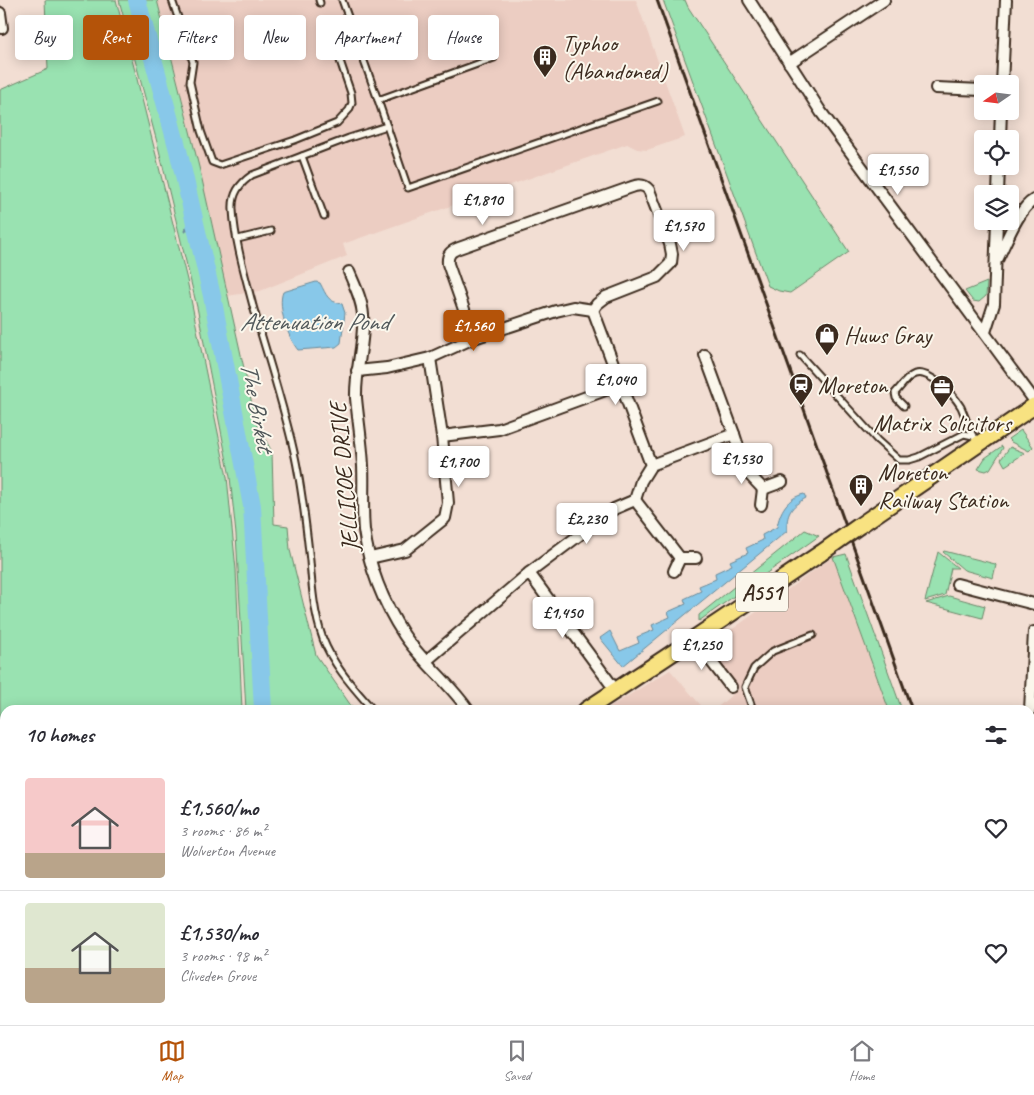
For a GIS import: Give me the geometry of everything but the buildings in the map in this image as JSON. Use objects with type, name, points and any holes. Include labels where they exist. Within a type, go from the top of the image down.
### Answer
[{"type":"main road","name":"A551","points":[[598,705],[821,553],[977,439],[1034,406]]},
{"type":"street","points":[[749,0],[821,112],[1034,400]]},
{"type":"street","points":[[789,63],[884,0]]},
{"type":"street","points":[[1002,75],[1006,0]]},
{"type":"street","points":[[0,13],[2,28]]},
{"type":"street","points":[[936,88],[974,90]]},
{"type":"street","points":[[474,338],[448,264],[447,258],[449,253],[642,185],[649,190],[670,244],[671,263],[657,277],[606,297],[593,310]]},
{"type":"street","points":[[996,261],[1022,212],[1034,200]]},
{"type":"street","points":[[985,332],[994,304],[997,230]]},
{"type":"street","name":"JELLICOE DRIVE","points":[[349,272],[362,306],[363,317],[356,396],[363,467],[362,500],[364,531],[370,558],[379,588],[390,612],[406,637],[464,705]]},
{"type":"street","points":[[357,371],[387,368],[430,358],[474,338],[556,311],[573,307],[593,310]]},
{"type":"street","points":[[593,310],[651,465]]},
{"type":"street","points":[[704,355],[746,471],[763,489]]},
{"type":"street","points":[[370,558],[405,550],[444,518],[448,503],[442,436],[430,358]]},
{"type":"street","points":[[442,436],[499,429],[622,384]]},
{"type":"street","points":[[426,661],[529,573],[614,509],[635,500],[641,481],[651,465],[734,434]]},
{"type":"street","points":[[763,489],[782,482]]},
{"type":"street","points":[[760,505],[763,489]]},
{"type":"street","points":[[635,500],[680,558]]},
{"type":"street","points":[[680,558],[696,558]]},
{"type":"street","points":[[674,571],[680,558]]},
{"type":"street","points":[[529,573],[616,691]]},
{"type":"street","points":[[957,584],[1034,604]]},
{"type":"street","points":[[1030,705],[1034,632]]},
{"type":"street","points":[[694,639],[731,687]]},
{"type":"lane","points":[[172,0],[193,62],[190,82],[201,131],[212,162],[220,165],[295,140],[337,123],[349,110],[352,103],[351,92],[340,60]]},
{"type":"lane","points":[[342,0],[408,188],[658,101]]},
{"type":"lane","points":[[378,100],[488,60]]},
{"type":"lane","points":[[369,705],[339,669],[320,629],[313,597],[296,459],[246,281],[233,204],[236,191],[252,175],[387,126]]},
{"type":"lane","points":[[302,156],[324,216]]},
{"type":"lane","points":[[238,239],[271,231]]},
{"type":"lane","points":[[800,355],[877,440],[899,460],[919,457],[964,434],[977,439]]},
{"type":"lane","points":[[904,406],[896,398],[895,393],[912,375],[928,376],[939,383],[960,406],[977,439]]},
{"type":"lane","points":[[750,705],[744,687],[754,668],[772,651],[813,635]]},
{"type":"shaded area","points":[[157,0],[636,0],[685,137],[647,150],[637,149],[627,144],[343,244],[347,256],[260,291],[227,296],[201,175],[172,60],[234,60],[234,15],[161,15]]},
{"type":"shaded area","points":[[833,557],[887,705],[720,705],[739,689],[709,651],[709,646]]},
{"type":"shaded area","points":[[670,670],[701,705],[613,705]]},
{"type":"green space","points":[[45,0],[116,0],[120,15],[83,15],[83,60],[132,60],[187,280],[227,477],[236,570],[242,705],[0,705],[0,90],[48,69],[48,60],[73,60],[73,15],[46,15]]},
{"type":"green space","points":[[119,0],[157,0],[161,15],[159,15],[159,60],[172,60],[201,175],[256,422],[272,452],[274,524],[288,526],[290,550],[316,655],[351,705],[246,705],[236,534],[230,477],[197,307],[135,60],[149,60],[149,15],[123,15]]},
{"type":"green space","points":[[663,0],[685,0],[849,252],[790,293],[768,286]]},
{"type":"green space","points":[[987,282],[986,296],[979,302],[973,301],[965,291]]},
{"type":"green space","points":[[1021,430],[1033,447],[1029,451],[1008,439]]},
{"type":"green space","points":[[1002,446],[1003,448],[990,469],[986,471],[978,469],[985,458]]},
{"type":"green space","points":[[1010,447],[1025,453],[1005,466],[1001,459]]},
{"type":"green space","points":[[805,530],[819,536],[699,621],[699,615]]},
{"type":"green space","points":[[944,551],[995,564],[993,578],[964,570]]},
{"type":"green space","points":[[938,552],[958,568],[951,568],[945,595],[925,601]]},
{"type":"green space","points":[[846,554],[900,705],[887,705],[833,557]]},
{"type":"green space","points":[[949,596],[985,606],[982,618],[926,603]]},
{"type":"water","name":"Attenuation Pond","points":[[316,282],[320,283],[330,299],[342,304],[345,313],[341,343],[336,347],[298,350],[284,322],[281,305],[283,292]]},
{"type":"water","points":[[804,494],[806,498],[790,511],[787,520],[787,531],[623,666],[600,638],[610,631],[620,651],[639,643],[637,637],[654,630],[652,625],[670,617],[668,612],[686,604],[684,599],[701,591],[699,586],[716,579],[715,573],[732,565],[730,561],[748,553],[746,548],[763,540],[762,535],[777,527],[785,506],[793,499]]},
{"type":"waterway","name":"The Birket","points":[[137,0],[178,150],[212,296],[252,506],[263,705]]},
{"type":"waterway","points":[[185,231],[194,220]]},
{"type":"railway","points":[[657,0],[910,705]]},
{"type":"place","name":"Typhoo (Abandoned)","points":[[545,78]]},
{"type":"place","name":"Huws Gray","points":[[827,356]]},
{"type":"place","name":"Moreton","points":[[801,406]]},
{"type":"place","name":"Matrix Solicitors","points":[[942,408]]},
{"type":"place","name":"Moreton Railway Station","points":[[861,507]]}]
